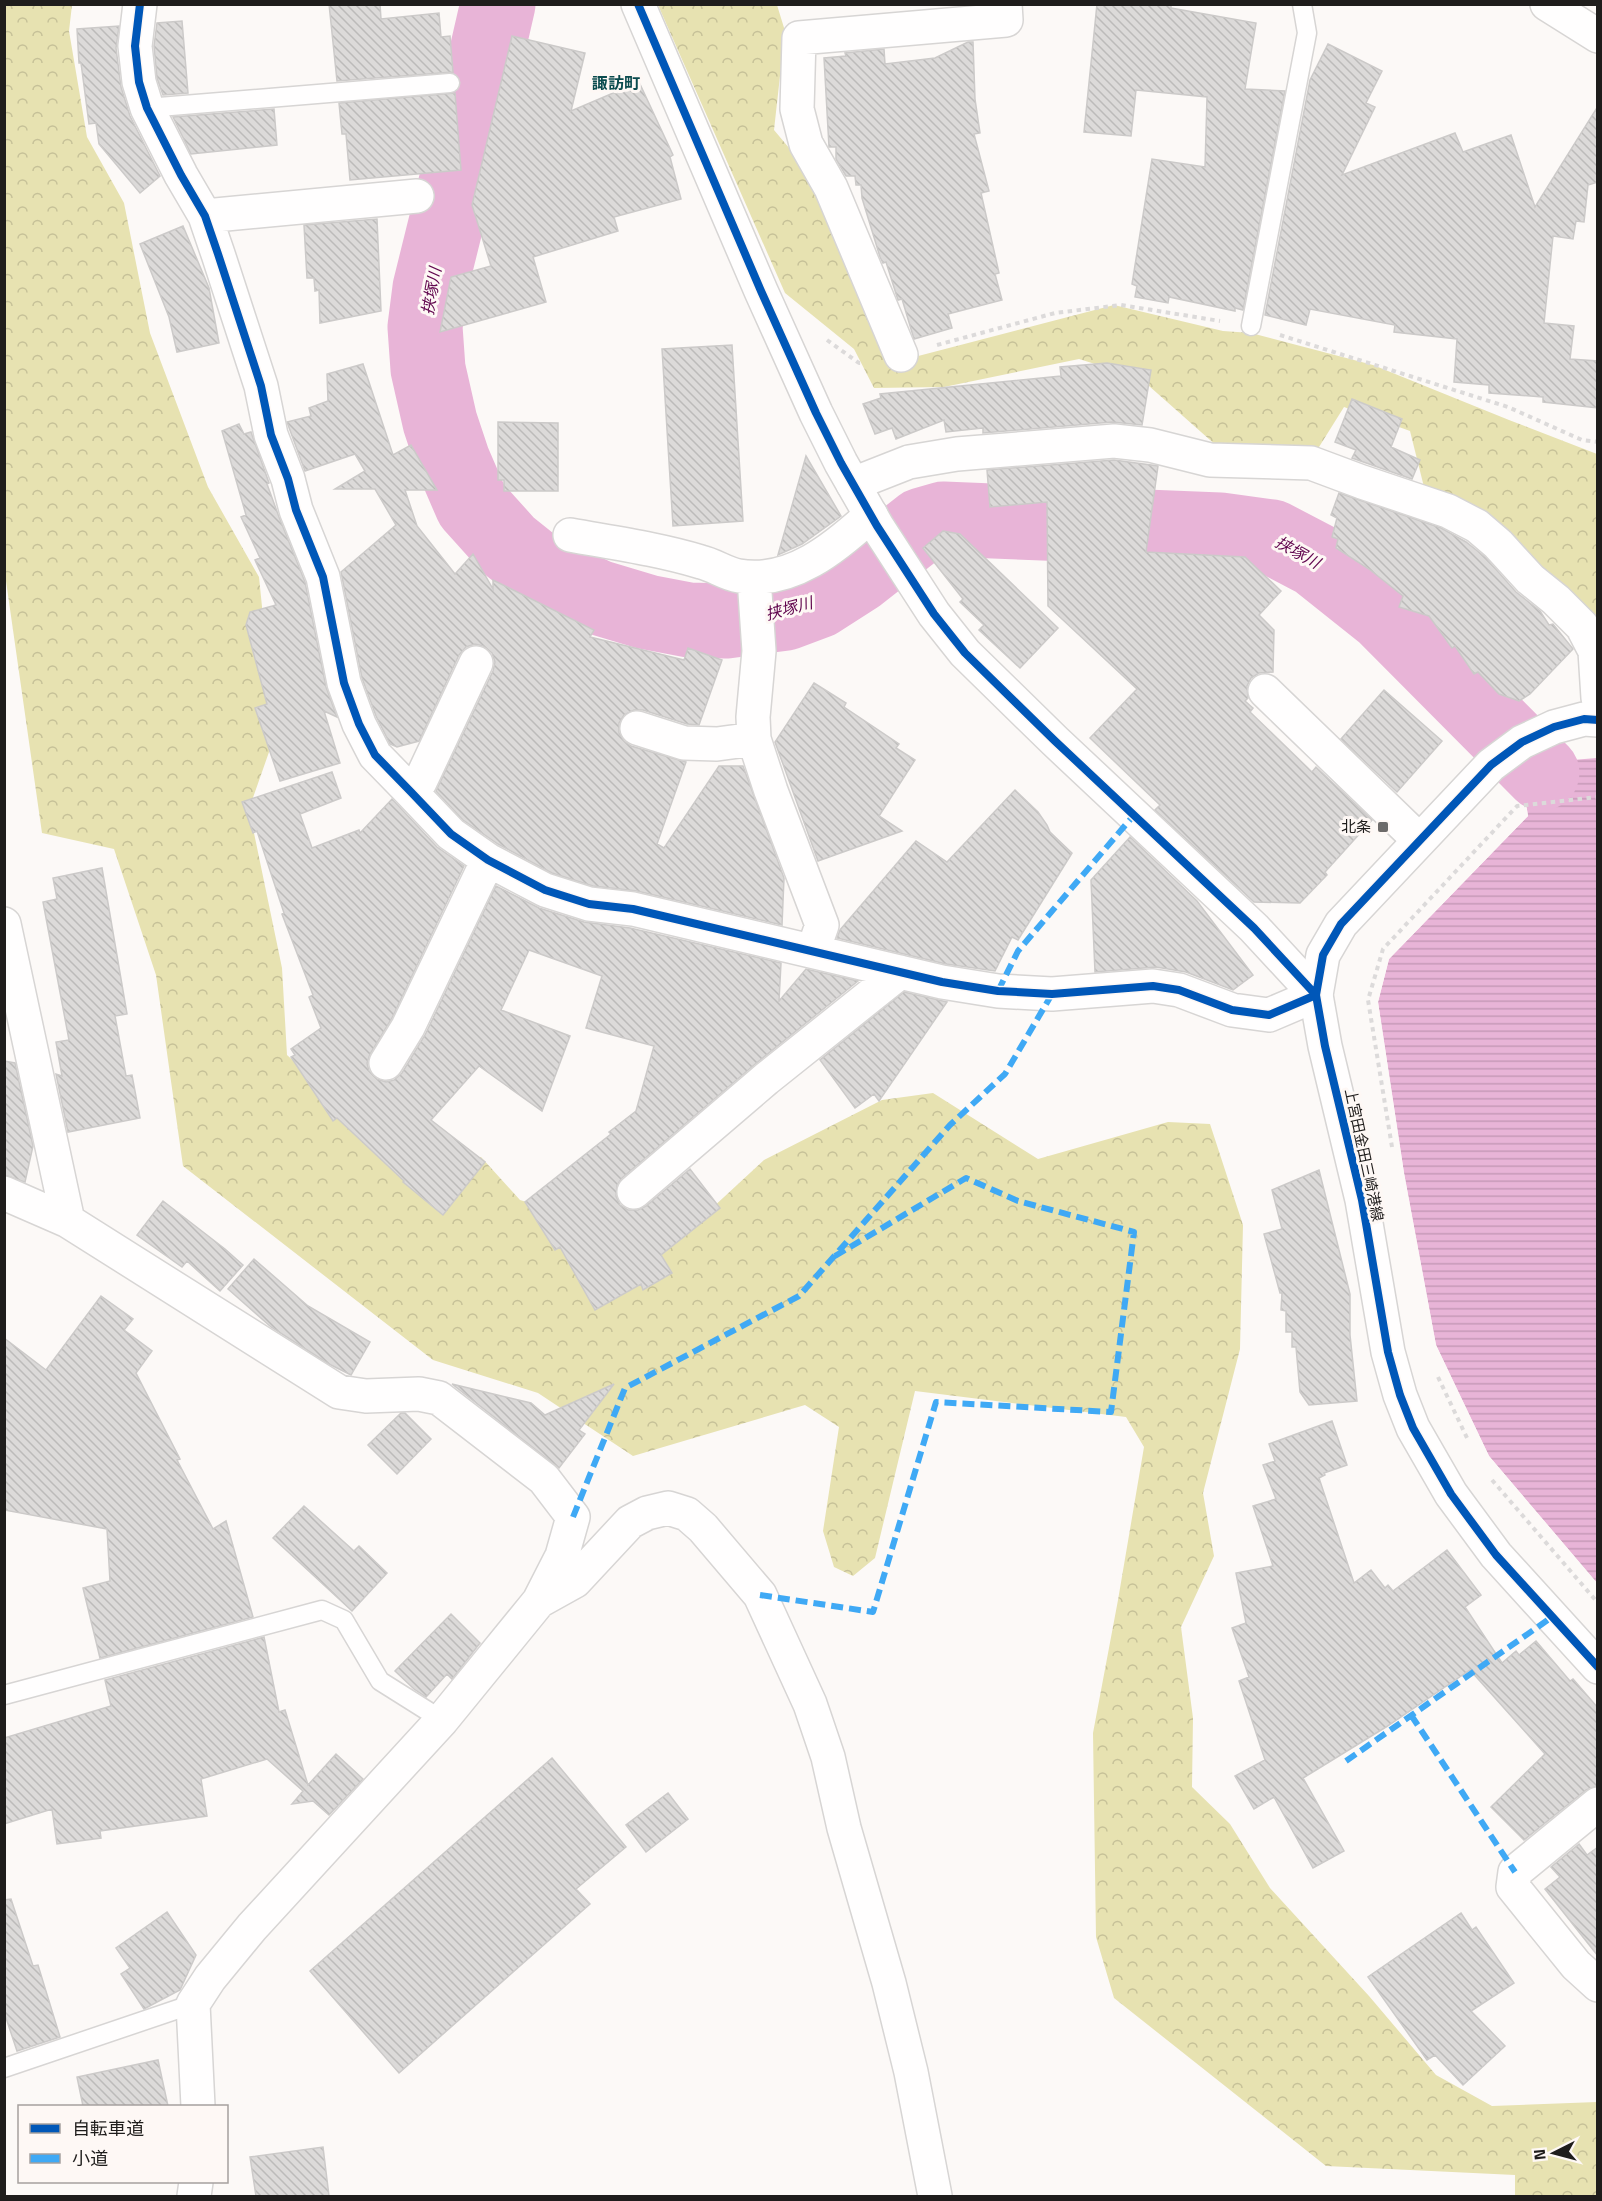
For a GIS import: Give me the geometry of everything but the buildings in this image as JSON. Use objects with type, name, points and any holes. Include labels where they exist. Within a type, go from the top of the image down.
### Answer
[{"type":"street","points":[[140,4],[135,46],[139,82],[147,108],[205,216],[261,386],[271,435],[288,479],[296,510],[323,577],[344,683],[359,724],[375,754],[451,834],[488,861],[545,890],[589,904],[633,909],[900,972],[998,991],[1052,994],[1153,986],[1179,990],[1232,1010],[1269,1015],[1316,995],[1269,942],[965,653],[934,614],[874,520],[816,413],[638,4]]},
{"type":"street","points":[[901,355],[831,188],[806,144],[797,109],[799,38],[1006,20],[1005,4]]},
{"type":"street","points":[[1547,4],[1598,36]]},
{"type":"street","points":[[205,216],[417,196]]},
{"type":"street","points":[[853,484],[918,460],[957,454],[1114,441],[1150,445],[1210,460],[1311,463],[1394,494],[1448,511],[1477,526],[1498,543],[1530,579],[1556,600],[1582,626],[1595,651],[1598,698]]},
{"type":"street","points":[[755,587],[813,559],[874,520]]},
{"type":"street","points":[[570,535],[702,562],[736,576],[755,587]]},
{"type":"street","points":[[755,587],[758,632],[757,695],[753,717],[754,739],[822,926],[813,951]]},
{"type":"street","points":[[411,792],[420,782],[476,663]]},
{"type":"street","points":[[1265,691],[1419,840]]},
{"type":"street","name":"上宮田金田三崎港線","points":[[1598,720],[1584,719],[1554,726],[1522,742],[1491,765],[1341,924],[1323,955],[1316,995],[1325,1046],[1362,1200],[1388,1352],[1400,1395],[1413,1428],[1450,1494],[1496,1556],[1598,1667]]},
{"type":"street","points":[[637,728],[684,743],[717,744],[754,739]]},
{"type":"street","points":[[386,1063],[408,1027],[488,861]]},
{"type":"street","points":[[5,932],[68,1221]]},
{"type":"street","points":[[634,1192],[766,1079],[900,972]]},
{"type":"street","points":[[4,1193],[68,1221],[339,1392],[366,1396],[419,1394],[439,1398],[544,1479],[573,1517],[562,1556],[540,1601],[442,1720],[252,1927],[210,1978],[194,2004],[198,2105]]},
{"type":"street","points":[[540,1601],[575,1581],[630,1522],[647,1513],[668,1508],[687,1514],[703,1528],[760,1595],[810,1704],[828,1757],[844,1828],[889,1983],[911,2072],[935,2196]]},
{"type":"street","points":[[1598,1804],[1515,1872],[1513,1887],[1576,1965],[1598,1985]]},
{"type":"lane","points":[[1251,326],[1307,33],[1302,4]]},
{"type":"lane","points":[[147,108],[450,83]]},
{"type":"lane","points":[[4,1695],[322,1610],[344,1620],[380,1682],[442,1720]]},
{"type":"lane","points":[[4,2068],[194,2004]]},
{"type":"path","points":[[859,363],[901,355],[1055,313],[1121,304],[1251,326],[1508,407],[1582,440],[1598,442]]},
{"type":"path","points":[[1392,1151],[1368,1000],[1383,948],[1517,806],[1598,797]]},
{"type":"path","points":[[1433,1368],[1472,1448]]},
{"type":"path","points":[[1488,1475],[1598,1603]]},
{"type":"green space","points":[[4,5],[72,5],[69,31],[87,137],[124,203],[150,333],[208,487],[259,577],[275,735],[249,809],[282,968],[287,1055],[363,1124],[420,1162],[481,1157],[520,1200],[613,1229],[697,1222],[764,1160],[882,1100],[933,1093],[1038,1159],[1168,1122],[1210,1124],[1243,1225],[1240,1349],[1203,1493],[1214,1556],[1181,1627],[1193,1718],[1192,1787],[1230,1824],[1270,1888],[1369,1996],[1436,2075],[1492,2106],[1597,2102],[1597,2196],[1515,2196],[1515,2175],[1326,2166],[1114,1998],[1096,1937],[1093,1733],[1144,1447],[1126,1417],[915,1391],[875,1558],[853,1576],[834,1567],[823,1531],[839,1427],[805,1405],[633,1456],[538,1393],[433,1360],[183,1166],[156,975],[114,849],[42,833],[4,567]]},
{"type":"green space","points":[[658,5],[777,5],[785,31],[774,130],[826,192],[899,361],[1114,305],[1223,331],[1251,333],[1373,365],[1597,454],[1597,620],[1594,620],[1425,491],[1410,431],[1344,407],[1309,463],[1227,455],[1140,378],[1079,359],[944,387],[874,388],[854,349],[785,293]]},
{"type":"shaded area","points":[[1597,758],[1597,1583],[1489,1456],[1436,1345],[1404,1173],[1378,1002],[1389,959],[1528,816],[1523,785],[1542,773],[1572,760]]},
{"type":"pier","points":[[1523,785],[1528,816],[1389,959],[1378,1002],[1404,1173],[1436,1345],[1489,1456],[1598,1586],[1487,1458],[1433,1346],[1401,1173],[1375,1002],[1386,957],[1525,815],[1520,786]]},
{"type":"waterway","name":"挟塚川","points":[[498,4],[430,288],[425,327],[428,369],[440,422],[453,461],[472,505],[508,545],[538,569],[597,597],[647,612],[689,620],[726,621],[786,613],[818,601],[857,576],[922,525],[943,519],[1220,530],[1272,537],[1316,560],[1385,615],[1542,773]]},
{"type":"marked path","points":[[998,991],[1018,951],[1134,815]]},
{"type":"marked path","points":[[573,1517],[625,1388],[799,1296],[950,1125],[1005,1074],[1052,994]]},
{"type":"marked path","points":[[760,1595],[873,1612],[936,1402],[1111,1412],[1134,1232],[1018,1201],[966,1178],[835,1256]]},
{"type":"marked path","points":[[1346,1761],[1552,1617]]},
{"type":"marked path","points":[[1411,1715],[1515,1872]]},
{"type":"cycle path","points":[[140,4],[135,46],[139,82],[147,108],[205,216],[261,386],[271,435],[288,479],[296,510],[323,577],[344,683],[359,724],[375,755],[451,834],[488,860],[545,890],[589,904],[633,909],[942,982],[998,991],[1052,994],[1153,986],[1179,990],[1232,1010],[1269,1015],[1316,995],[1254,928],[965,653],[934,614],[877,526],[816,413],[638,4]]},
{"type":"cycle path","points":[[1598,720],[1584,719],[1554,727],[1522,742],[1491,765],[1341,924],[1323,955],[1316,995],[1325,1046],[1362,1200],[1388,1352],[1400,1395],[1413,1428],[1451,1494],[1496,1555],[1598,1667]]},
{"type":"place","name":"北条","points":[[1383,827]]},
{"type":"district","name":"諏訪町","points":[[616,83]]}]
